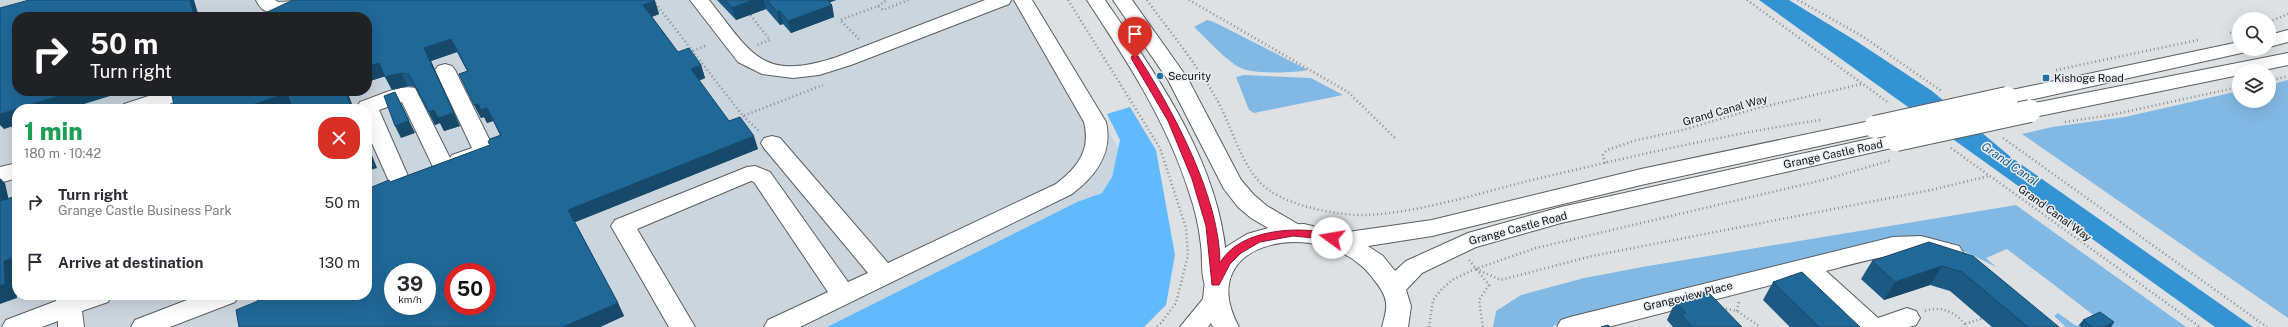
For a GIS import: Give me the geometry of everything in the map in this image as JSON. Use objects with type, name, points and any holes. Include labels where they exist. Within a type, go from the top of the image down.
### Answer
[{"type":"main road","points":[[265,0],[269,6],[276,8],[306,0]]},
{"type":"main road","points":[[699,0],[740,51],[754,65],[780,72],[808,72],[844,61],[1002,0]]},
{"type":"main road","points":[[959,0],[975,10]]},
{"type":"main road","points":[[777,327],[1064,189],[1085,172],[1090,164],[1098,139],[1095,122],[1023,0]]},
{"type":"main road","points":[[1096,0],[1173,121],[1193,167],[1211,226],[1215,258],[1215,292],[1220,318],[1226,327]]},
{"type":"main road","points":[[1122,0],[1178,79],[1232,184],[1246,201],[1259,212],[1293,232]]},
{"type":"main road","points":[[2276,39],[2288,36]]},
{"type":"main road","name":"Grange Castle Road","points":[[1343,241],[1432,228],[1641,177],[2007,98],[2232,41]]},
{"type":"main road","name":"Grange Castle Road","points":[[1393,288],[1414,267],[1468,241],[1561,215],[1896,149],[2030,111],[2288,58]]},
{"type":"main road","points":[[380,190],[484,151],[445,70]]},
{"type":"main road","points":[[372,105],[408,93],[443,166]]},
{"type":"main road","points":[[146,104],[170,96]]},
{"type":"main road","points":[[372,118],[400,182]]},
{"type":"main road","points":[[772,143],[885,276]]},
{"type":"main road","points":[[0,175],[12,171]]},
{"type":"main road","points":[[682,327],[623,226],[747,174],[755,173],[762,177],[844,296]]},
{"type":"main road","name":"Grange Castle Road","points":[[1193,327],[1215,292],[1226,262],[1238,250],[1258,239],[1293,232],[1321,234],[1343,241],[1372,260],[1382,269],[1393,288],[1399,306],[1395,327]]},
{"type":"main road","name":"Grangeview Place","points":[[1570,327],[1893,244],[1921,244],[1954,253],[1972,262]]},
{"type":"main road","points":[[1807,267],[1872,327]]},
{"type":"main road","points":[[15,327],[69,309],[88,300]]},
{"type":"main road","points":[[144,327],[213,300]]},
{"type":"main road","points":[[1881,327],[1915,316]]},
{"type":"path","points":[[861,42],[840,20],[878,6],[887,0]]},
{"type":"path","points":[[878,6],[883,10],[909,0]]},
{"type":"path","points":[[1068,0],[1160,148],[1186,228],[1188,255],[1176,303],[1161,323],[1155,327]]},
{"type":"path","points":[[1147,0],[1202,74],[1222,110],[1250,170],[1268,190],[1288,201],[1313,209],[1341,214],[1367,215],[1395,212],[1605,163],[1774,127],[1828,119]]},
{"type":"path","points":[[1189,0],[1230,26],[1348,92],[1395,138]]},
{"type":"path","points":[[1747,0],[1894,107]]},
{"type":"path","points":[[1798,0],[1862,36],[1948,95]]},
{"type":"path","points":[[740,51],[770,40],[745,8]]},
{"type":"path","points":[[2276,20],[2287,16],[2288,14]]},
{"type":"path","points":[[2054,70],[2204,38]]},
{"type":"path","points":[[693,51],[705,46]]},
{"type":"path","points":[[2276,79],[2288,76]]},
{"type":"path","name":"Grand Canal Way","points":[[1605,163],[1603,155],[1607,150],[1637,140],[1679,131],[1758,108],[1862,84]]},
{"type":"path","points":[[2064,122],[2111,115],[2232,89]]},
{"type":"path","points":[[2001,136],[2044,169],[2267,327]]},
{"type":"path","name":"Grand Canal Way","points":[[1945,144],[2200,327]]},
{"type":"path","points":[[1429,327],[1433,300],[1440,291],[1452,280],[1475,269],[1536,248],[1828,179],[1896,149]]},
{"type":"path","points":[[1475,269],[1501,280],[1592,256],[1930,190],[1990,176]]},
{"type":"path","points":[[1467,257],[1475,269],[1490,285],[1480,295],[1478,301],[1483,327]]},
{"type":"path","points":[[1716,306],[1737,311],[1760,327]]},
{"type":"path","points":[[1915,316],[1931,308],[1945,310],[1959,317],[1966,326],[1986,317]]},
{"type":"shaded area","points":[[0,0],[1026,0],[1119,148],[1112,177],[1102,193],[1077,202],[827,327],[0,327]]},
{"type":"shaded area","points":[[1207,20],[1214,22],[1308,70],[1294,72],[1258,72],[1243,69],[1224,56],[1194,27]]},
{"type":"shaded area","points":[[1244,75],[1311,78],[1343,95],[1254,113],[1249,110],[1236,77]]},
{"type":"shaded area","points":[[2288,80],[2288,318],[2022,134],[2052,127],[2125,117],[2232,93],[2232,108],[2276,108],[2276,83]]},
{"type":"shaded area","points":[[1130,107],[1156,150],[1175,255],[1166,305],[1144,327],[827,327],[1077,202],[1102,193],[1112,177],[1120,140],[1107,114]]},
{"type":"shaded area","points":[[2016,205],[2186,327],[2066,327],[2054,316],[2058,313],[2076,326],[2096,317],[2007,249],[1986,258],[1996,267],[1956,248],[1928,240],[1900,237],[1885,238],[1559,323],[1552,327],[1493,327],[1496,311],[1521,295],[1584,278]]},
{"type":"water","name":"Grand Canal","points":[[1759,0],[1789,0],[1856,41],[1932,91],[2012,158],[2253,327],[2215,327]]},
{"type":"building","points":[[29,0],[190,0],[193,12],[12,12],[12,96],[59,96],[33,104],[12,104],[12,110],[0,114],[0,8]]},
{"type":"building","points":[[293,0],[654,0],[655,1],[643,5],[678,52],[689,48],[701,65],[691,69],[729,121],[740,117],[754,136],[568,210],[618,303],[563,327],[239,327],[236,310],[258,300],[372,300],[372,187],[389,180],[390,182],[490,145],[488,142],[490,139],[501,135],[487,108],[481,110],[478,104],[474,105],[459,74],[468,71],[451,39],[424,48],[454,113],[438,118],[434,110],[429,112],[409,74],[401,73],[385,77],[379,63],[372,65],[372,12],[267,12]]},
{"type":"building","points":[[725,0],[753,0],[732,8]]},
{"type":"building","points":[[767,0],[827,0],[832,5],[788,21],[780,11],[777,12]]},
{"type":"building","points":[[395,92],[409,121],[395,126],[384,96]]},
{"type":"building","points":[[172,96],[278,96],[255,104],[174,104]]},
{"type":"building","points":[[288,96],[347,96],[350,104],[291,104]]},
{"type":"building","points":[[0,197],[1,201],[12,197],[12,258],[4,261],[5,284],[0,286]]},
{"type":"building","points":[[1929,242],[1973,256],[2059,327],[2028,327],[1962,272],[1942,266],[1895,282],[1872,261]]},
{"type":"building","points":[[1802,272],[1860,327],[1819,327],[1773,282]]},
{"type":"building","points":[[1707,291],[1742,327],[1692,327],[1681,314],[1686,313],[1675,302]]},
{"type":"building","points":[[2100,312],[2114,322],[2105,327],[2092,327],[2083,320]]},
{"type":"place","name":"Security","points":[[1160,76]]},
{"type":"place","name":"Kishoge Road","points":[[2046,78]]},
{"type":"route","points":[[1135,58],[1173,121],[1193,167],[1211,226],[1216,283],[1226,262],[1238,250],[1258,239],[1293,232],[1321,234],[1332,238]]}]
